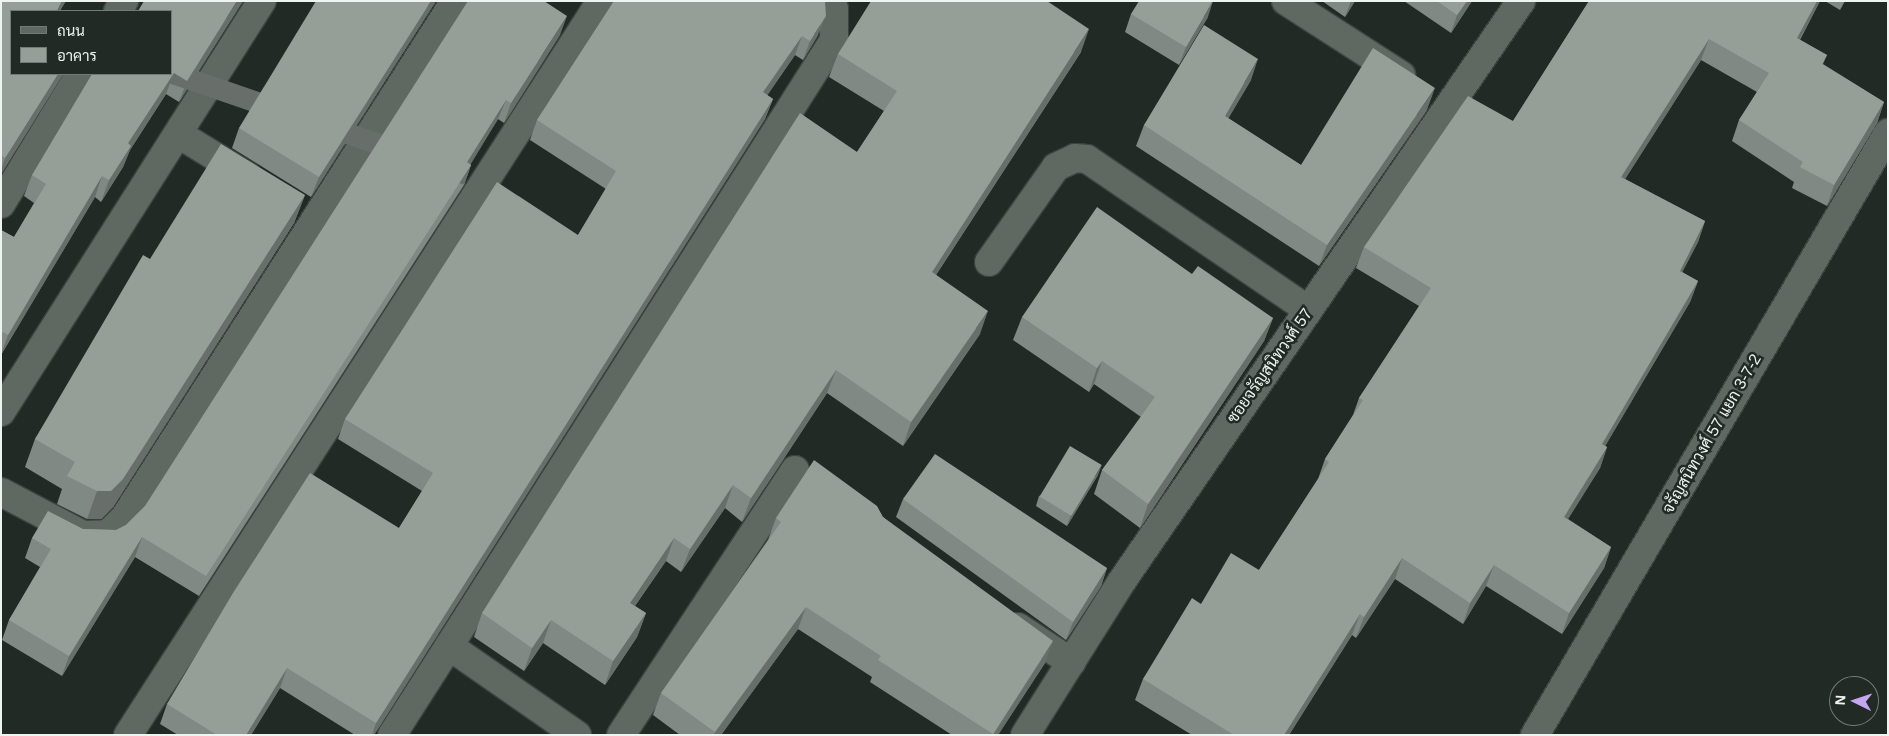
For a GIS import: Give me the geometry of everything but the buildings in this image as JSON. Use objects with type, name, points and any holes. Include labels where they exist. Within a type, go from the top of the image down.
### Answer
[{"type":"street","points":[[1,412],[180,135],[262,1]]},
{"type":"street","points":[[1,492],[83,535],[108,534],[125,517],[318,219],[455,1]]},
{"type":"street","points":[[128,735],[601,1]]},
{"type":"street","points":[[392,735],[834,40],[834,9],[831,1]]},
{"type":"street","points":[[1286,1],[1449,105]]},
{"type":"street","name":"ซอยจรัญสนิทวงศ์ 57","points":[[1025,735],[1122,581],[1521,1]]},
{"type":"street","points":[[1,204],[79,75]]},
{"type":"street","name":"จรัญสนิทวงศ์ 57 แยก 3-7-2","points":[[1536,735],[1888,133]]},
{"type":"street","points":[[180,135],[269,189]]},
{"type":"street","points":[[989,262],[1056,167],[1076,158],[1087,159],[1308,310]]},
{"type":"street","points":[[293,204],[318,219]]},
{"type":"street","points":[[627,733],[795,470]]},
{"type":"street","points":[[1097,565],[1122,581]]},
{"type":"street","points":[[1000,613],[1071,662]]},
{"type":"street","points":[[448,646],[577,735]]}]
